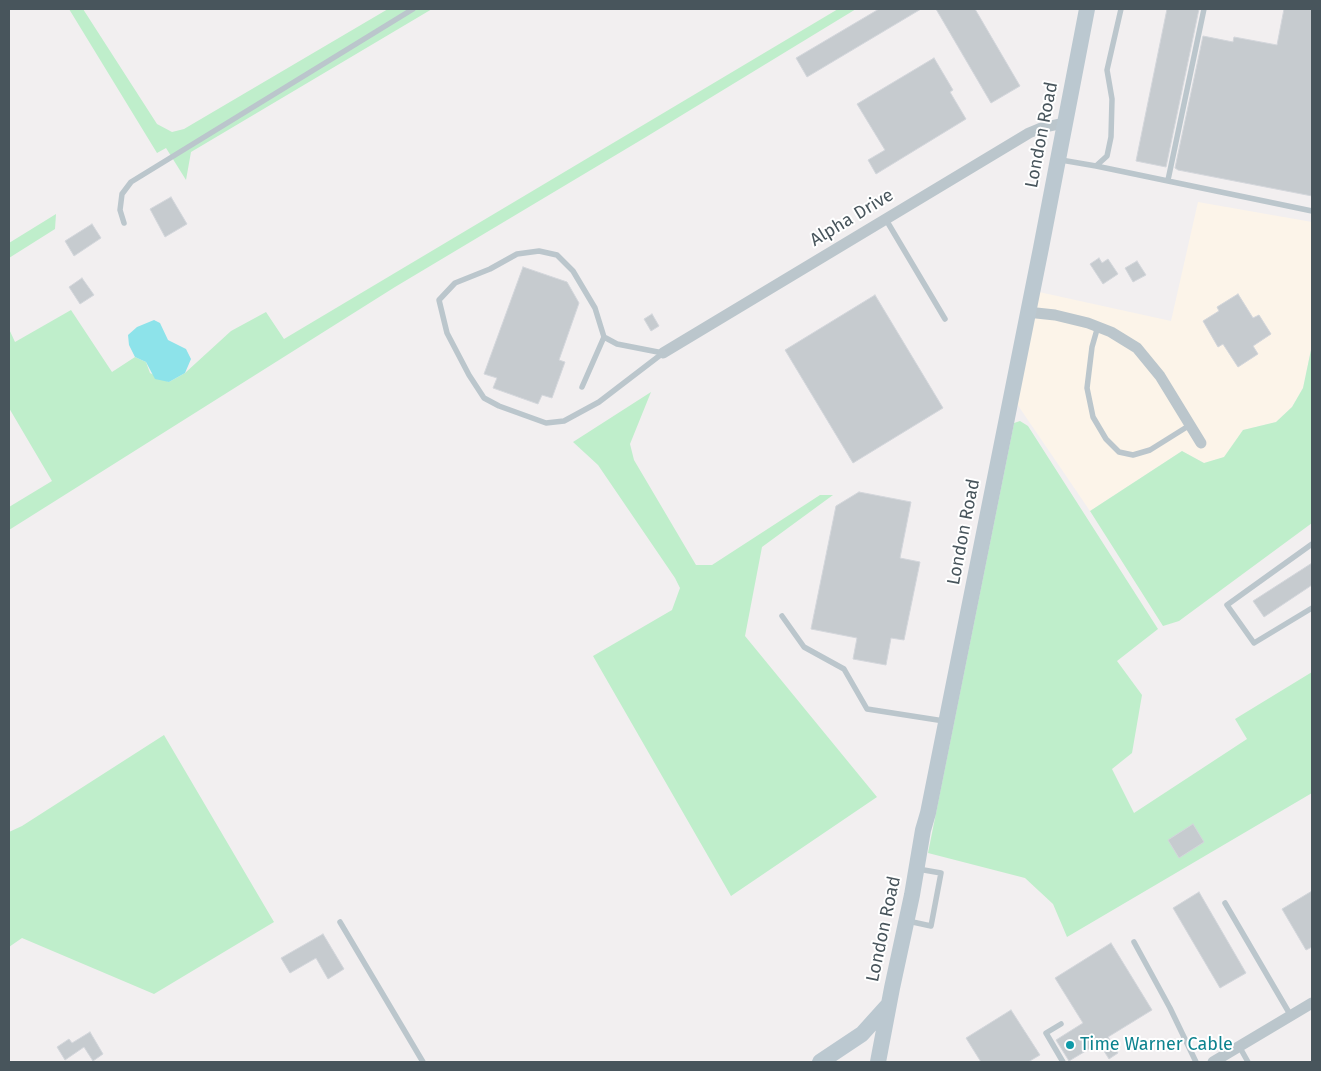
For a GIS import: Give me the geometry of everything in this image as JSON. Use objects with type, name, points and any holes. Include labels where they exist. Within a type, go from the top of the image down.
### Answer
[{"type":"street","name":"London Road","points":[[878,1062],[1087,9]]},
{"type":"street","name":"Alpha Drive","points":[[663,353],[1029,133],[1041,128],[1064,123]]},
{"type":"street","points":[[1027,312],[1054,315],[1098,326],[1137,348],[1160,376],[1200,443]]},
{"type":"street","points":[[1212,1062],[1312,1003]]},
{"type":"street","points":[[820,1062],[862,1034],[889,1004]]},
{"type":"lane","points":[[124,223],[120,210],[122,194],[131,182],[413,9]]},
{"type":"lane","points":[[1096,166],[1107,156],[1111,137],[1112,99],[1107,70],[1121,9]]},
{"type":"lane","points":[[1168,180],[1204,9]]},
{"type":"lane","points":[[1058,160],[1168,180],[1312,210]]},
{"type":"lane","points":[[885,218],[945,319]]},
{"type":"lane","points":[[582,387],[604,337],[595,308],[573,271],[557,256],[539,251],[518,254],[490,269],[455,283],[439,300],[448,333],[469,375],[484,398],[499,406],[546,423],[564,421],[599,402],[663,353]]},
{"type":"lane","points":[[1098,326],[1092,347],[1088,388],[1093,417],[1106,439],[1119,452],[1133,455],[1150,450],[1190,425]]},
{"type":"lane","points":[[604,337],[617,344],[663,353]]},
{"type":"lane","points":[[1312,544],[1228,605],[1254,643],[1312,608]]},
{"type":"lane","points":[[782,616],[804,647],[844,669],[867,709],[946,722]]},
{"type":"lane","points":[[906,921],[931,926],[941,874],[916,869]]},
{"type":"lane","points":[[1225,903],[1291,1016]]},
{"type":"lane","points":[[340,922],[423,1062]]},
{"type":"lane","points":[[1134,942],[1170,1008],[1196,1062]]},
{"type":"lane","points":[[1061,1024],[1046,1034],[1062,1062]]},
{"type":"lane","points":[[1239,1046],[1248,1062]]},
{"type":"shaded area","points":[[1198,202],[1312,222],[1312,345],[1303,388],[1292,407],[1276,422],[1243,430],[1225,457],[1204,463],[1182,451],[1090,511],[1017,404],[1039,292],[1171,321]]},
{"type":"green space","points":[[69,9],[83,9],[157,124],[172,132],[184,129],[388,9],[432,9],[191,152],[186,180],[166,148],[157,153]]},
{"type":"green space","points":[[838,9],[856,9],[395,287],[9,530],[9,507],[52,481],[9,408],[9,329],[15,342],[71,310],[112,372],[135,357],[146,362],[150,373],[169,382],[185,373],[231,331],[266,312],[284,339]]},
{"type":"green space","points":[[56,214],[55,229],[9,258],[9,243]]},
{"type":"green space","points":[[1312,345],[1312,523],[1179,621],[1163,626],[1090,511],[1182,451],[1204,463],[1224,457],[1243,430],[1276,422],[1292,407],[1303,388]]},
{"type":"green space","points":[[651,392],[630,444],[634,460],[696,565],[712,565],[820,495],[833,495],[762,547],[745,636],[877,797],[731,896],[593,656],[672,610],[680,588],[598,465],[573,442]]},
{"type":"green space","points":[[1020,421],[1028,426],[1158,629],[1117,661],[1142,695],[1132,753],[1112,769],[1134,813],[1247,739],[1235,719],[1312,672],[1312,793],[1067,937],[1053,904],[1025,878],[928,853],[1014,423]]},
{"type":"green space","points":[[164,735],[274,922],[154,994],[22,938],[9,947],[9,832],[22,826]]},
{"type":"water","points":[[154,320],[160,323],[168,340],[186,349],[191,359],[185,373],[169,382],[155,379],[146,362],[135,357],[129,345],[128,335],[137,327]]},
{"type":"building","points":[[879,9],[921,9],[807,77],[796,58]]},
{"type":"building","points":[[936,9],[975,9],[1020,86],[991,103]]},
{"type":"building","points":[[1167,9],[1199,9],[1166,167],[1136,161]]},
{"type":"building","points":[[1284,9],[1312,9],[1312,196],[1175,168],[1203,36],[1233,42],[1234,37],[1277,45]]},
{"type":"building","points":[[934,58],[953,90],[950,92],[966,119],[876,174],[868,160],[885,150],[857,104]]},
{"type":"building","points":[[171,197],[187,224],[165,237],[150,209]]},
{"type":"building","points":[[92,224],[101,238],[74,256],[65,241]]},
{"type":"building","points":[[1099,258],[1102,263],[1108,259],[1118,274],[1103,284],[1090,264]]},
{"type":"building","points":[[1137,261],[1146,275],[1133,282],[1125,268]]},
{"type":"building","points":[[523,267],[567,282],[579,303],[559,360],[565,362],[552,398],[542,395],[538,404],[493,388],[497,378],[484,374]]},
{"type":"building","points":[[82,278],[94,295],[80,304],[69,287]]},
{"type":"building","points":[[1238,294],[1253,318],[1259,315],[1271,334],[1253,346],[1258,354],[1238,367],[1223,344],[1218,347],[1203,321],[1219,311],[1217,307]]},
{"type":"building","points":[[875,295],[943,408],[853,463],[785,350]]},
{"type":"building","points":[[652,314],[659,326],[651,331],[644,319]]},
{"type":"building","points":[[859,492],[911,502],[900,558],[920,562],[904,640],[891,638],[886,665],[853,659],[857,638],[811,629],[836,506]]},
{"type":"building","points":[[1312,563],[1312,585],[1264,617],[1253,601]]},
{"type":"building","points":[[1193,824],[1204,842],[1179,858],[1168,840]]},
{"type":"building","points":[[1312,891],[1312,947],[1306,950],[1282,909]]},
{"type":"building","points":[[1199,892],[1246,973],[1220,988],[1173,908]]},
{"type":"building","points":[[323,934],[344,969],[328,979],[316,958],[290,973],[281,958]]},
{"type":"building","points":[[1111,943],[1152,1010],[1108,1037],[1118,1053],[1109,1059],[1099,1043],[1069,1061],[1056,1040],[1083,1023],[1055,978]]},
{"type":"building","points":[[1011,1010],[1040,1055],[1028,1062],[981,1062],[966,1038]]},
{"type":"building","points":[[90,1032],[103,1054],[93,1061],[84,1047],[65,1060],[57,1047],[69,1039],[72,1043]]},
{"type":"place","name":"Time Warner Cable","points":[[1070,1045]]}]
